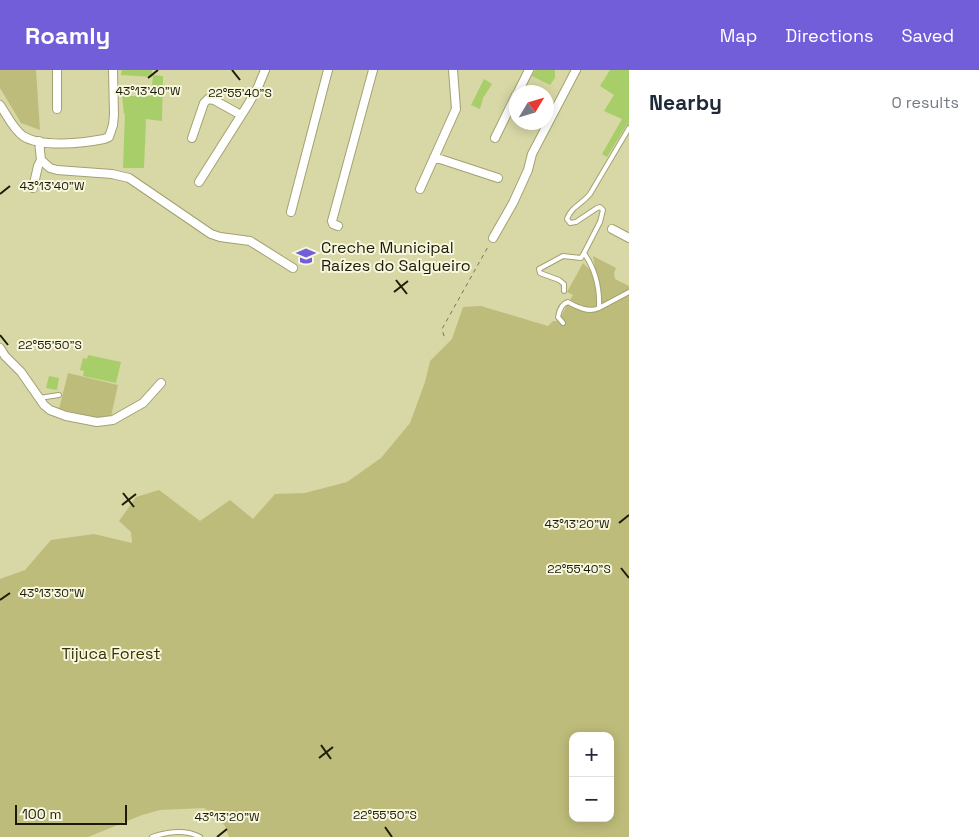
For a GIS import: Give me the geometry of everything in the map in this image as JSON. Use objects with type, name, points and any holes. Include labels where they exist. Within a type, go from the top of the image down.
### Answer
[{"type":"street","points":[[56,109],[57,70]]},
{"type":"street","points":[[0,105],[15,128],[23,136],[39,141],[55,144],[109,137],[114,115],[113,70]]},
{"type":"street","points":[[199,182],[242,115],[258,87],[265,70]]},
{"type":"street","points":[[291,212],[328,70]]},
{"type":"street","points":[[338,226],[333,224],[332,221],[372,70]]},
{"type":"street","points":[[420,189],[456,109],[453,70]]},
{"type":"street","points":[[522,85],[529,70]]},
{"type":"street","points":[[493,238],[513,203],[528,170],[532,154],[576,70]]},
{"type":"street","points":[[192,138],[204,103],[208,99],[214,100],[242,115]]},
{"type":"street","points":[[495,138],[509,110]]},
{"type":"street","points":[[33,188],[41,160],[39,141]]},
{"type":"street","points":[[434,157],[498,178]]},
{"type":"street","points":[[41,160],[50,168],[57,170],[112,174],[129,178],[211,234],[250,241],[293,268]]},
{"type":"street","points":[[612,229],[629,238]]},
{"type":"street","points":[[0,348],[5,356],[21,372],[39,398],[50,410],[58,414],[106,422],[125,415],[144,403],[161,383]]},
{"type":"lane","points":[[564,291],[564,284],[540,272],[540,269],[563,256],[581,258],[600,222],[603,210],[597,208],[576,222],[570,223],[567,220],[569,213],[577,205],[584,202],[590,194],[629,128]]},
{"type":"lane","points":[[584,253],[593,266],[598,290],[599,308]]},
{"type":"lane","points":[[563,323],[558,317],[564,303],[568,302],[595,311],[629,292]]},
{"type":"lane","points":[[39,398],[59,395]]},
{"type":"lane","points":[[152,837],[167,832],[190,833],[200,837]]},
{"type":"path","points":[[444,336],[442,329],[493,238]]},
{"type":"green space","points":[[0,70],[36,70],[40,130],[21,123],[0,88]]},
{"type":"green space","name":"Tijuca Forest","points":[[593,256],[616,268],[614,273],[615,279],[629,286],[629,837],[229,837],[225,826],[214,814],[204,808],[160,810],[142,815],[88,837],[0,837],[0,579],[25,570],[51,540],[94,534],[132,543],[131,532],[119,521],[136,497],[159,490],[200,521],[230,500],[253,519],[275,494],[305,493],[347,482],[381,458],[410,423],[425,382],[430,361],[452,339],[463,307],[481,306],[548,326],[553,321],[558,321],[573,295],[567,292],[583,263],[590,270],[595,268]]},
{"type":"green space","points":[[68,373],[118,385],[110,421],[59,409]]},
{"type":"building","points":[[122,70],[152,70],[152,77],[121,75]]},
{"type":"building","points":[[535,70],[555,70],[555,78],[550,85],[532,76]]},
{"type":"building","points":[[610,70],[629,70],[629,124],[607,157],[602,154],[622,119],[604,111],[614,95],[600,86]]},
{"type":"building","points":[[153,75],[163,76],[162,121],[146,119],[144,168],[123,168],[125,114],[122,96],[151,96]]},
{"type":"building","points":[[484,79],[492,84],[483,98],[480,109],[471,105]]},
{"type":"building","points":[[88,355],[121,362],[116,383],[83,376],[84,371],[80,370],[83,358],[87,359]]},
{"type":"building","points":[[49,376],[59,378],[57,390],[46,388]]},
{"type":"place","name":"Creche Municipal Raízes do Salgueiro","points":[[306,256]]}]
